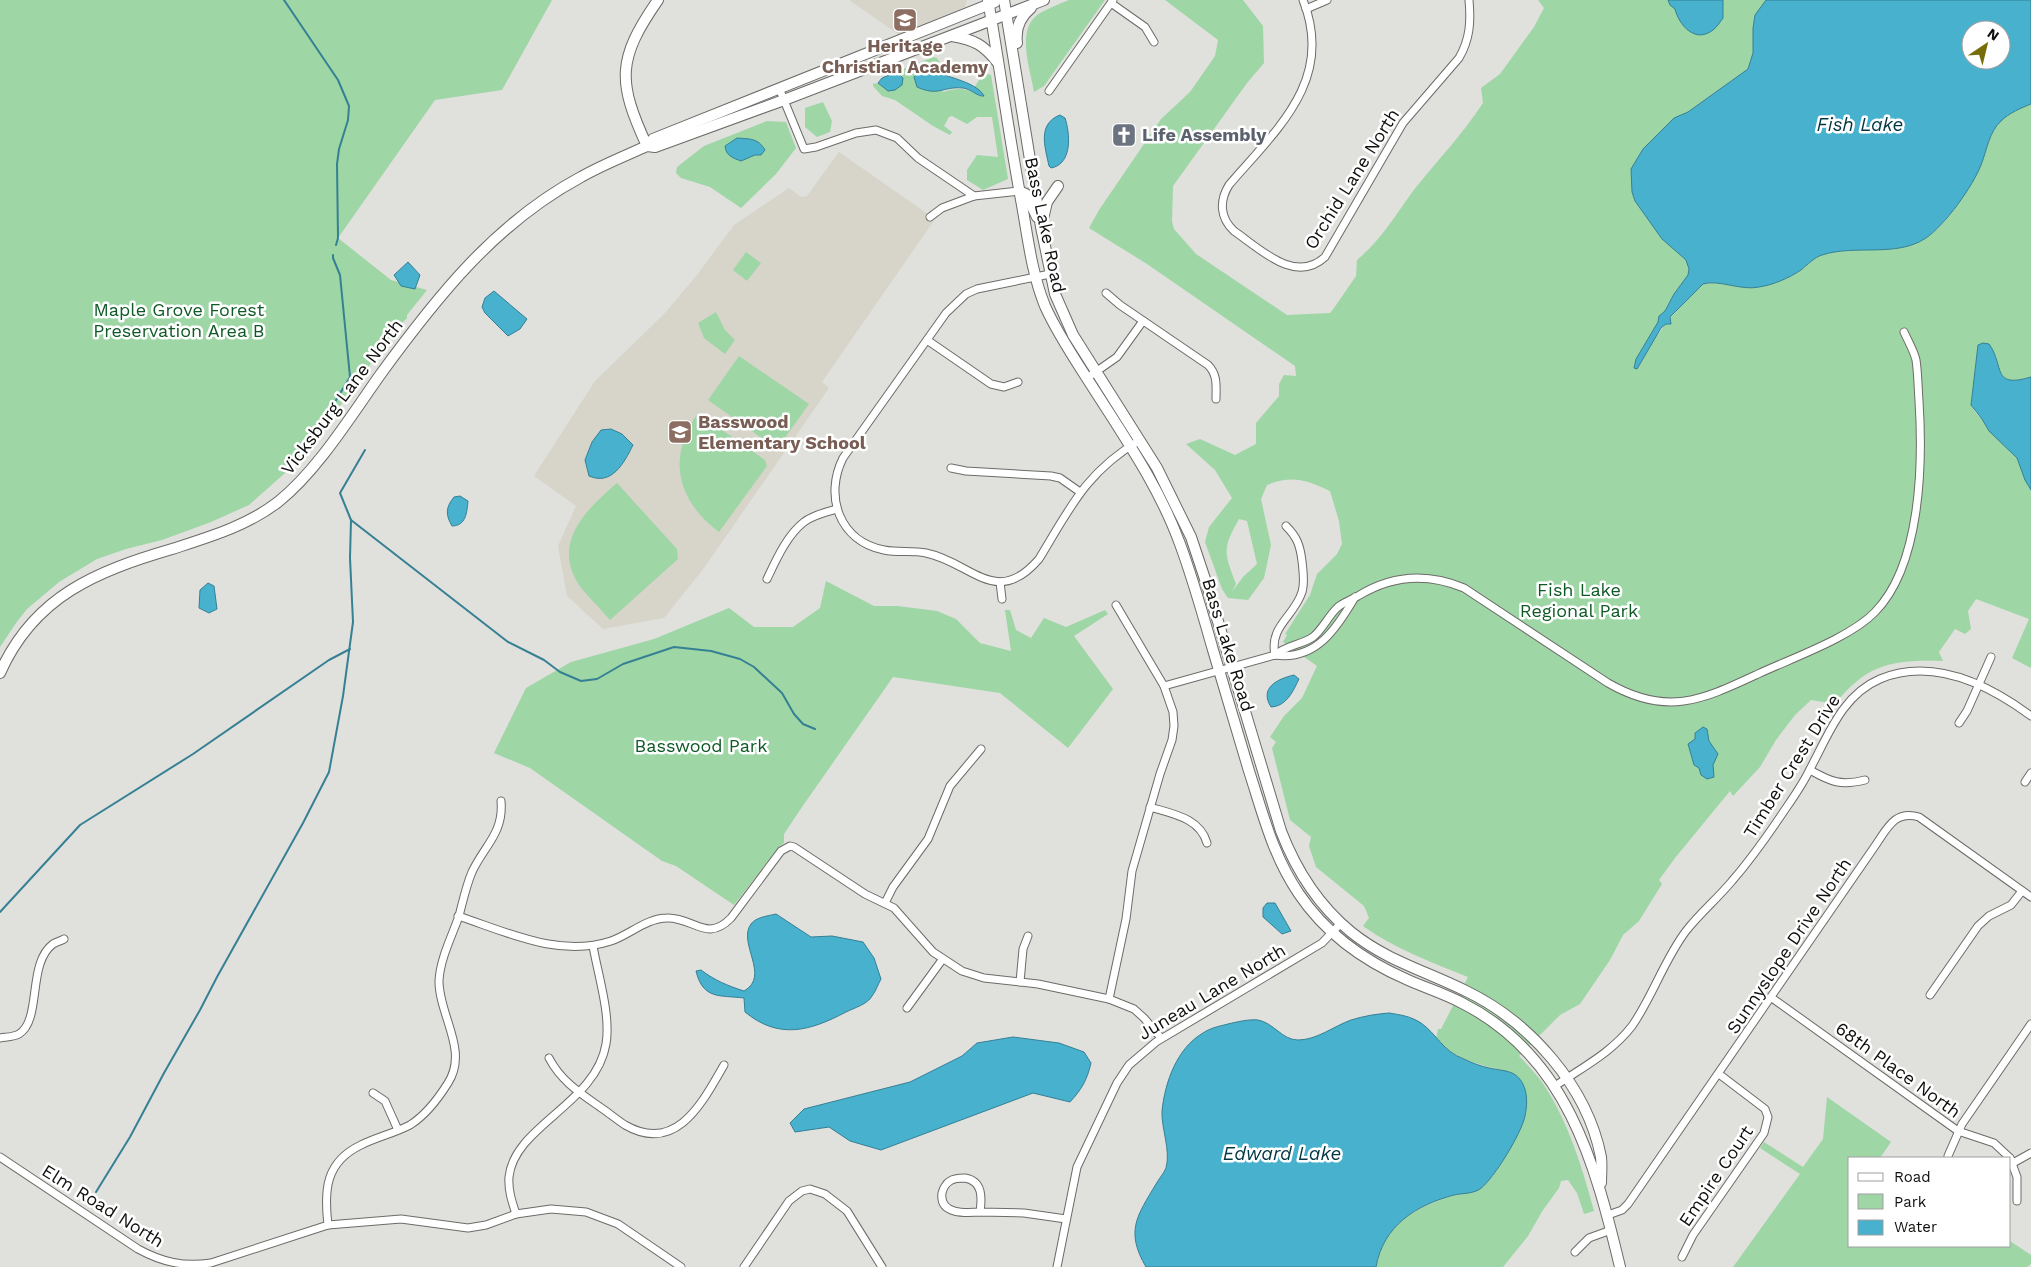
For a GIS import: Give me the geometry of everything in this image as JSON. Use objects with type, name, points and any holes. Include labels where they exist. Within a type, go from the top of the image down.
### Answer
[{"type":"main road","points":[[648,146],[630,106],[626,84],[627,62],[634,38],[658,0]]},
{"type":"main road","points":[[962,14],[974,0]]},
{"type":"main road","name":"Vicksburg Lane North","points":[[0,672],[10,652],[31,624],[56,600],[74,588],[107,570],[239,525],[264,512],[288,493],[304,478],[326,450],[437,299],[491,241],[525,213],[580,177],[648,146],[653,139],[989,2],[1000,0]]},
{"type":"main road","name":"Bass Lake Road","points":[[1004,0],[1050,274],[1067,322],[1091,375]]},
{"type":"main road","name":"Bass Lake Road","points":[[989,2],[1019,191],[1036,277],[1043,301],[1052,322],[1091,375],[1135,443],[1166,484],[1191,537],[1286,843],[1303,878],[1319,900],[1341,923],[1362,940],[1390,958],[1466,990],[1498,1009],[1534,1039],[1566,1078],[1588,1117],[1601,1159],[1600,1187]]},
{"type":"main road","points":[[1028,141],[1028,111],[1016,37],[1022,18],[1040,2]]},
{"type":"main road","name":"Vicksburg Lane North","points":[[648,146],[655,147],[784,100],[1040,2]]},
{"type":"main road","points":[[951,36],[966,38],[980,44],[988,50],[998,63]]},
{"type":"main road","points":[[1041,227],[1047,202],[1058,186]]},
{"type":"main road","points":[[1019,191],[1026,194],[1041,227]]},
{"type":"main road","name":"Bass Lake Road","points":[[1135,443],[1180,544],[1276,854],[1288,877],[1308,906],[1332,933],[1377,965],[1465,1005],[1491,1020],[1525,1050],[1555,1086],[1575,1123],[1600,1187],[1620,1267]]},
{"type":"street","points":[[1302,0],[1306,8],[1326,0]]},
{"type":"street","name":"Orchid Lane North","points":[[1306,8],[1312,28],[1313,53],[1312,65],[1305,83],[1293,107],[1229,185],[1222,201],[1222,208],[1228,225],[1271,256],[1285,265],[1293,267],[1308,267],[1325,257],[1403,122],[1459,58],[1469,32],[1469,0]]},
{"type":"street","points":[[1049,91],[1112,1],[1145,27],[1154,42]]},
{"type":"street","points":[[779,88],[804,149],[816,147],[856,133],[876,130],[897,138],[918,158],[974,196]]},
{"type":"street","points":[[930,217],[942,208],[974,196],[1019,191]]},
{"type":"street","points":[[1050,274],[985,286],[966,294],[946,313],[843,458],[836,478],[834,498],[843,522],[851,533],[862,542],[873,547],[927,554],[942,559],[982,579],[1000,582],[1012,580],[1031,568],[1039,559],[1080,492],[1098,471],[1135,443]]},
{"type":"street","points":[[1106,293],[1212,369],[1216,379],[1216,399]]},
{"type":"street","points":[[1091,375],[1117,357],[1143,321]]},
{"type":"street","points":[[1164,686],[1275,655],[1283,648],[1306,641],[1313,637],[1338,607],[1375,587],[1403,578],[1426,577],[1456,584],[1475,594],[1619,689],[1645,699],[1666,703],[1691,701],[1715,694],[1838,637],[1866,620],[1885,601],[1903,567],[1913,527],[1920,458],[1919,409],[1916,358],[1904,332]]},
{"type":"street","points":[[927,340],[991,384],[1004,387],[1018,382]]},
{"type":"street","points":[[952,468],[966,471],[1052,476],[1064,480],[1080,492]]},
{"type":"street","points":[[767,579],[775,562],[798,527],[814,516],[837,509]]},
{"type":"street","points":[[1275,655],[1273,640],[1300,597],[1304,577],[1300,546],[1294,534],[1286,526]]},
{"type":"street","points":[[1000,582],[1002,599]]},
{"type":"street","points":[[1109,999],[1126,919],[1132,871],[1172,740],[1174,726],[1170,698],[1116,605]]},
{"type":"street","points":[[1959,722],[1967,711],[1991,657]]},
{"type":"street","name":"Timber Crest Drive","points":[[1555,1086],[1597,1060],[1632,1025],[1674,948],[1687,930],[1749,861],[1789,805],[1843,710],[1860,692],[1879,679],[1891,675],[1914,671],[1952,675],[1979,684],[2004,697],[2031,716]]},
{"type":"street","points":[[885,903],[893,887],[928,839],[950,786],[981,749]]},
{"type":"street","points":[[1810,770],[1833,782],[1844,784],[1865,780]]},
{"type":"street","points":[[2025,782],[2031,773]]},
{"type":"street","points":[[328,1225],[326,1192],[331,1175],[338,1163],[351,1151],[398,1130],[430,1109],[447,1085],[456,1065],[454,1043],[442,1002],[439,978],[471,874],[493,840],[500,823],[502,814],[501,800]]},
{"type":"street","points":[[1150,807],[1192,822],[1201,828],[1208,843]]},
{"type":"street","name":"Sunnyslope Drive North","points":[[1608,1215],[1622,1210],[1628,1204],[1892,822],[1903,815],[1919,817],[2031,898]]},
{"type":"street","points":[[458,916],[559,947],[580,948],[593,946],[620,937],[658,919],[675,918],[704,929],[712,930],[726,923],[781,851],[790,846],[799,848],[865,894],[885,903],[902,915],[923,943],[942,960],[971,975],[994,980],[1056,987],[1109,999],[1134,1010],[1144,1018],[1161,1038]]},
{"type":"street","points":[[1930,995],[1978,926],[1989,916],[2011,905],[2022,891]]},
{"type":"street","name":"Juneau Lane North","points":[[1057,1267],[1078,1167],[1117,1083],[1137,1057],[1161,1038],[1322,943],[1341,923]]},
{"type":"street","points":[[1020,982],[1023,949],[1028,936]]},
{"type":"street","points":[[0,1038],[19,1034],[26,1026],[34,997],[39,966],[52,944],[64,939]]},
{"type":"street","points":[[516,1214],[509,1185],[510,1169],[516,1155],[526,1142],[580,1093],[597,1071],[606,1044],[606,1015],[593,946]]},
{"type":"street","points":[[907,1008],[942,960]]},
{"type":"street","name":"68th Place North","points":[[1772,998],[1958,1131],[1994,1143],[2008,1157]]},
{"type":"street","points":[[1948,1156],[1958,1131],[2031,1024]]},
{"type":"street","points":[[549,1058],[561,1076],[580,1093],[634,1129],[643,1132],[664,1132],[684,1123],[692,1116],[724,1065]]},
{"type":"street","name":"Empire Court","points":[[1682,1257],[1693,1235],[1759,1141],[1768,1124],[1765,1109],[1719,1074]]},
{"type":"street","points":[[373,1093],[385,1101],[398,1130]]},
{"type":"street","points":[[2017,1201],[2017,1177],[2011,1160],[2031,1153]]},
{"type":"street","name":"Elm Road North","points":[[0,1157],[138,1249],[166,1262],[186,1266],[218,1261],[328,1225],[402,1219],[468,1228],[486,1225],[516,1214],[551,1209],[586,1212],[618,1224],[681,1267]]},
{"type":"street","points":[[980,1212],[981,1193],[979,1187],[972,1180],[961,1178],[946,1184],[942,1194],[945,1206],[955,1212],[1024,1213],[1066,1220]]},
{"type":"street","points":[[744,1267],[795,1195],[810,1189],[825,1194],[847,1211],[882,1267]]},
{"type":"street","points":[[1574,1252],[1589,1238],[1611,1230]]},
{"type":"shaded area","name":"Heritage Christian Academy","points":[[849,0],[967,0],[965,7],[898,34]]},
{"type":"shaded area","name":"Basswood Elementary School","points":[[839,152],[935,219],[822,382],[829,388],[704,568],[664,618],[603,629],[567,596],[558,546],[576,506],[534,476],[595,381],[664,314],[697,275],[734,225],[789,188],[801,197],[807,196]]},
{"type":"green space","name":"Maple Grove Forest Preservation Area B","points":[[0,0],[552,0],[502,90],[435,100],[338,238],[391,280],[427,290],[407,315],[407,318],[396,329],[302,458],[249,505],[211,522],[162,540],[97,559],[59,582],[27,609],[0,647]]},
{"type":"green space","points":[[1069,0],[1105,0],[1044,86],[1034,92],[1026,49],[1028,28],[1032,20],[1040,13]]},
{"type":"green space","name":"Fish Lake Regional Park","points":[[1165,0],[1243,0],[1263,26],[1264,63],[1247,83],[1173,186],[1172,221],[1174,229],[1196,254],[1287,315],[1330,313],[1356,276],[1357,260],[1381,236],[1413,191],[1466,126],[1483,103],[1481,88],[1500,74],[1534,27],[1544,8],[1538,0],[1766,0],[1755,15],[1753,53],[1748,69],[1688,112],[1674,118],[1643,149],[1632,192],[1635,201],[1662,239],[1686,260],[1689,269],[1688,275],[1674,294],[1665,311],[1659,316],[1658,322],[1636,359],[1651,344],[1670,318],[1703,284],[1716,283],[1745,288],[1764,286],[1791,276],[1822,255],[1848,250],[1901,247],[1914,244],[1926,238],[1945,221],[1961,198],[1998,124],[2011,113],[2031,104],[2031,377],[2016,380],[2006,379],[2000,372],[1996,357],[1978,345],[1971,403],[1973,409],[1985,424],[2017,458],[2031,490],[2031,668],[2012,658],[2029,619],[1976,599],[1968,611],[1971,629],[1965,634],[1955,629],[1939,652],[1943,661],[1896,663],[1883,667],[1870,672],[1859,680],[1835,704],[1811,700],[1795,715],[1776,740],[1760,767],[1733,796],[1730,791],[1675,858],[1659,880],[1662,884],[1639,921],[1623,935],[1610,960],[1580,1004],[1560,1015],[1519,1056],[1542,1082],[1567,1128],[1594,1211],[1584,1214],[1577,1193],[1568,1180],[1561,1181],[1559,1188],[1543,1210],[1528,1236],[1503,1267],[1376,1267],[1386,1240],[1404,1219],[1428,1205],[1481,1188],[1487,1183],[1506,1156],[1525,1117],[1514,1074],[1462,1058],[1444,1047],[1436,1039],[1438,1029],[1441,1029],[1468,977],[1401,948],[1363,926],[1369,918],[1364,906],[1316,867],[1309,846],[1311,837],[1290,820],[1272,748],[1276,742],[1270,737],[1284,716],[1302,698],[1317,666],[1283,642],[1287,635],[1285,634],[1310,595],[1317,574],[1337,554],[1342,544],[1339,521],[1330,491],[1299,480],[1284,480],[1267,485],[1261,499],[1271,545],[1264,578],[1248,600],[1228,598],[1222,589],[1205,542],[1209,527],[1232,498],[1215,470],[1186,444],[1200,439],[1235,455],[1256,444],[1256,423],[1279,396],[1279,384],[1284,375],[1296,376],[1295,366],[1147,264],[1089,228],[1099,210],[1161,119],[1190,92],[1215,56],[1218,40]],"holes":[[[1239,519],[1247,521],[1257,564],[1243,577],[1232,592],[1236,584],[1227,557],[1227,544]]]},
{"type":"green space","points":[[933,57],[937,58],[940,63],[939,68],[918,73],[943,92],[962,89],[980,96],[982,93],[974,88],[979,80],[988,74],[991,75],[1008,179],[983,190],[967,180],[967,170],[977,155],[998,157],[992,117],[977,117],[967,124],[952,116],[949,117],[944,126],[952,132],[950,135],[933,126],[895,100],[882,96],[873,86],[873,84],[878,83],[888,91],[903,78],[899,74],[901,70]]},
{"type":"green space","points":[[823,102],[832,121],[830,132],[817,137],[805,127],[805,108]]},
{"type":"green space","points":[[767,121],[786,122],[796,148],[776,174],[741,208],[710,187],[681,178],[676,173],[677,167],[704,146]]},
{"type":"green space","points":[[746,252],[761,263],[747,281],[733,270]]},
{"type":"green space","points":[[716,312],[725,330],[735,340],[725,354],[704,338],[698,323]]},
{"type":"green space","points":[[739,356],[809,404],[777,449],[708,400]]},
{"type":"green space","points":[[698,413],[765,460],[767,466],[719,532],[704,520],[693,506],[685,492],[681,477],[682,446],[688,429]]},
{"type":"green space","points":[[617,483],[677,549],[678,559],[610,620],[579,585],[571,569],[569,555],[571,541],[584,515]]},
{"type":"green space","name":"Basswood Park","points":[[826,581],[874,606],[897,606],[937,611],[956,619],[980,643],[1011,651],[1005,610],[1010,610],[1016,630],[1031,638],[1044,618],[1066,627],[1105,610],[1108,614],[1074,636],[1113,689],[1068,748],[1000,693],[893,677],[784,834],[784,843],[778,848],[734,905],[676,866],[662,861],[530,768],[494,753],[526,688],[571,662],[654,639],[729,608],[754,627],[793,627],[820,608]]},
{"type":"green space","points":[[1827,1097],[1891,1142],[1881,1157],[1848,1157],[1848,1247],[2011,1247],[2011,1242],[2031,1255],[2031,1264],[2027,1267],[1733,1267],[1800,1174],[1760,1148],[1764,1142],[1803,1167],[1823,1139]]},
{"type":"water","points":[[1668,0],[1723,0],[1723,18],[1714,29],[1706,34],[1694,34],[1680,21],[1675,9]]},
{"type":"water","name":"Fish Lake","points":[[1766,0],[2031,0],[2031,104],[2011,113],[1997,125],[1972,183],[1950,215],[1926,238],[1902,248],[1835,252],[1822,255],[1791,276],[1764,286],[1745,288],[1716,283],[1703,284],[1670,317],[1671,324],[1666,324],[1661,328],[1637,369],[1634,368],[1636,359],[1658,322],[1659,316],[1665,311],[1674,294],[1688,275],[1689,269],[1686,260],[1662,239],[1635,201],[1632,192],[1631,169],[1643,149],[1674,118],[1688,112],[1748,69],[1753,53],[1755,15]]},
{"type":"water","points":[[939,68],[941,74],[971,85],[984,96],[963,88],[931,91],[917,87],[914,77],[918,73]]},
{"type":"water","points":[[894,73],[899,74],[903,78],[902,85],[895,90],[888,91],[878,83],[882,78]]},
{"type":"water","points":[[1060,115],[1065,118],[1067,124],[1068,147],[1063,161],[1051,168],[1045,144],[1045,130],[1053,119]]},
{"type":"water","points":[[737,138],[756,141],[765,150],[761,155],[755,155],[741,161],[735,159],[728,154],[725,146]]},
{"type":"water","points":[[408,262],[420,275],[415,289],[401,286],[394,275]]},
{"type":"water","points":[[494,291],[527,319],[520,329],[508,336],[485,313],[482,307],[485,298]]},
{"type":"water","points":[[1983,343],[1989,344],[1994,352],[2004,378],[2018,380],[2031,377],[2031,490],[2017,458],[1989,431],[1971,405],[1978,345]]},
{"type":"water","points":[[611,429],[622,434],[633,445],[626,459],[611,475],[604,478],[589,476],[585,460],[592,442],[601,430]]},
{"type":"water","points":[[460,496],[468,501],[465,518],[460,524],[452,526],[447,514],[448,507],[454,497]]},
{"type":"water","points":[[208,583],[214,586],[217,609],[209,613],[199,608],[200,590]]},
{"type":"water","points":[[1294,675],[1299,679],[1289,697],[1281,704],[1271,707],[1267,695],[1272,685]]},
{"type":"water","points":[[1703,727],[1707,729],[1709,741],[1718,754],[1713,765],[1714,777],[1707,779],[1701,775],[1699,768],[1694,765],[1688,744],[1695,739],[1695,733]]},
{"type":"water","points":[[1267,903],[1275,903],[1291,931],[1282,934],[1263,917],[1263,908]]},
{"type":"water","points":[[776,914],[811,937],[832,936],[863,942],[874,958],[881,979],[870,999],[833,1019],[795,1030],[782,1029],[758,1021],[745,1012],[744,998],[720,996],[703,987],[696,971],[701,970],[721,982],[744,991],[751,985],[755,977],[748,932],[751,924],[756,920]]},
{"type":"water","name":"Edward Lake","points":[[1389,1013],[1409,1017],[1421,1023],[1456,1056],[1479,1065],[1514,1074],[1522,1082],[1527,1099],[1523,1123],[1507,1155],[1486,1184],[1474,1192],[1440,1199],[1414,1211],[1403,1219],[1386,1240],[1376,1267],[1146,1267],[1136,1243],[1136,1224],[1143,1205],[1166,1168],[1167,1147],[1162,1111],[1169,1078],[1186,1047],[1194,1039],[1209,1030],[1243,1021],[1258,1020],[1264,1022],[1287,1037],[1298,1040],[1312,1038],[1351,1020]]},
{"type":"water","points":[[1013,1037],[1059,1043],[1084,1052],[1091,1063],[1084,1084],[1070,1102],[1033,1093],[881,1150],[850,1141],[829,1127],[795,1132],[790,1123],[804,1109],[910,1082],[962,1056],[977,1043]]},
{"type":"waterway","points":[[284,0],[338,80],[349,106],[348,120],[339,149],[337,164],[338,238],[336,245]]},
{"type":"waterway","points":[[327,415],[350,377],[340,275],[333,255]]},
{"type":"waterway","points":[[365,450],[340,493],[351,520],[508,642],[544,660],[560,672],[581,681],[597,679],[623,664],[674,647],[711,651],[740,659],[754,667],[782,693],[794,714],[803,724],[815,729]]},
{"type":"waterway","points":[[96,1192],[130,1137],[303,823],[329,772],[343,696],[353,622],[350,558],[351,520]]},
{"type":"waterway","points":[[0,912],[80,825],[193,754],[329,660],[350,649]]},
{"type":"place","name":"Heritage Christian Academy","points":[[905,20]]},
{"type":"place","name":"Life Assembly","points":[[1124,135]]},
{"type":"place","name":"Basswood Elementary School","points":[[680,432]]}]
